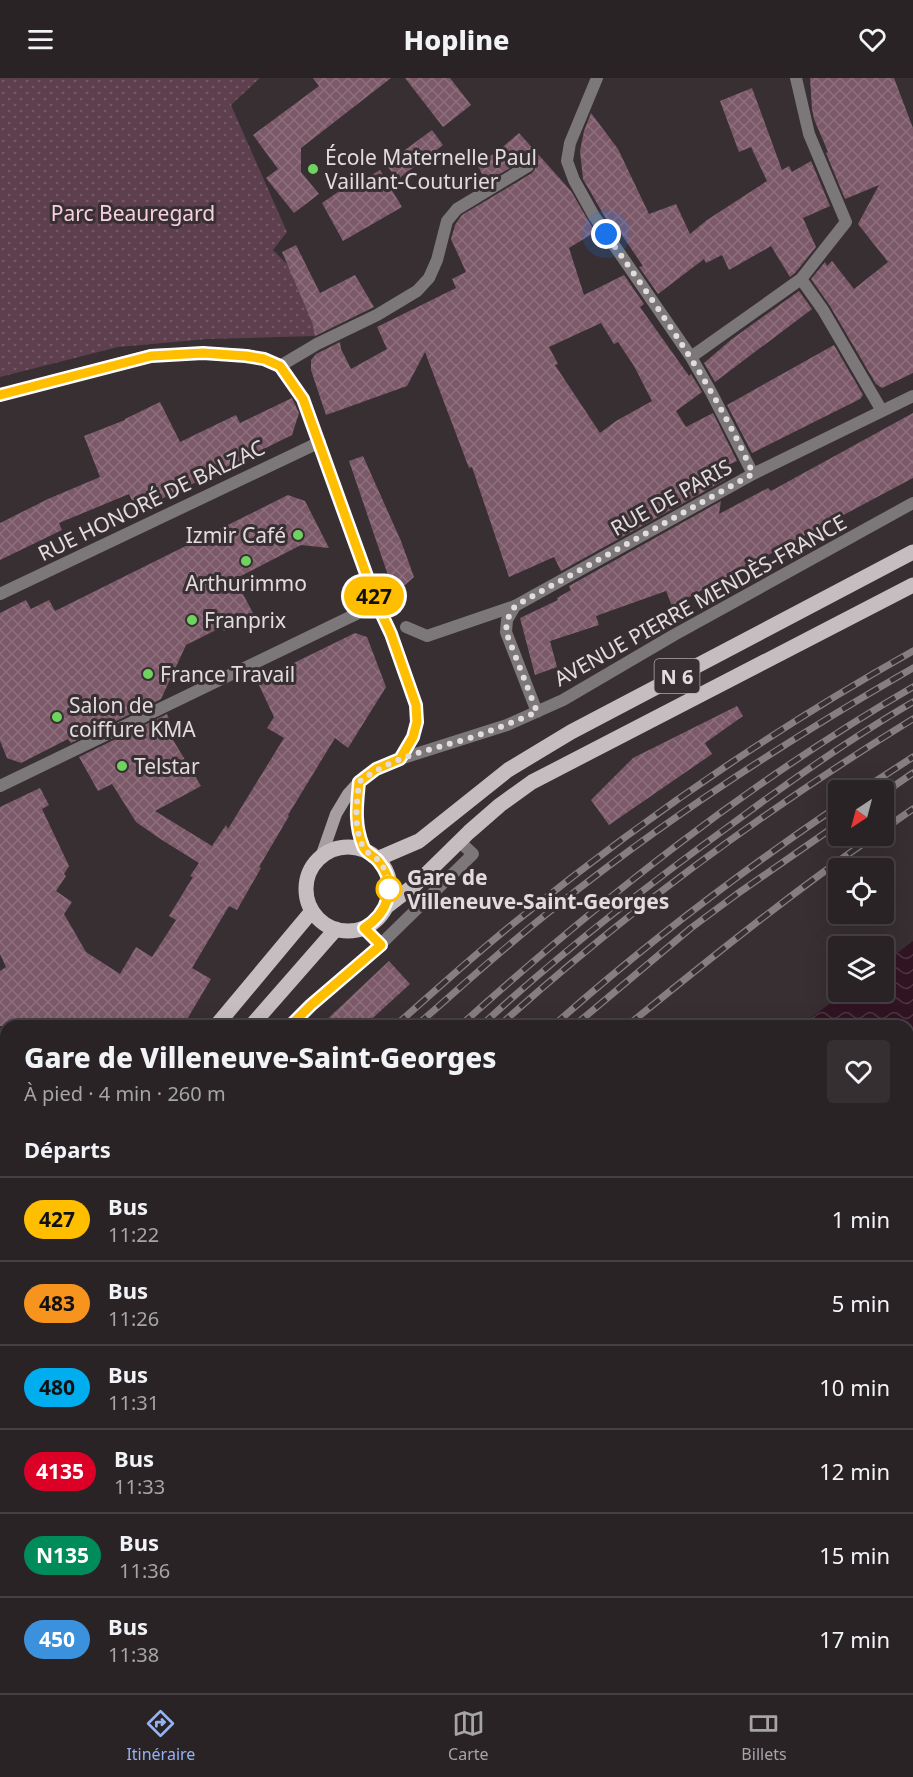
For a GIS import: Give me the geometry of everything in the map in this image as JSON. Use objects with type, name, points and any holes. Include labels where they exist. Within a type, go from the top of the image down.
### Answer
[{"type":"main road","points":[[0,395],[151,356],[203,353],[264,359],[280,366],[303,399],[377,604],[395,645],[416,705],[417,722],[413,737],[400,759],[376,769],[348,794],[336,814],[321,857]]},
{"type":"main road","name":"N 6","points":[[377,859],[419,842],[508,770],[571,732],[913,552]]},
{"type":"main road","name":"N 6","points":[[364,928],[373,922],[386,907],[416,884],[464,836],[500,805],[532,782],[913,585]]},
{"type":"main road","points":[[359,782],[357,830],[364,849]]},
{"type":"main road","points":[[364,928],[336,929],[318,919],[312,911],[306,898],[306,884],[310,871],[321,857],[330,850],[356,847],[364,849],[377,859],[389,881],[386,907]]},
{"type":"main road","points":[[221,1020],[312,911]]},
{"type":"main road","points":[[256,1020],[336,929]]},
{"type":"street","points":[[597,78],[570,143],[567,161],[573,180],[594,216],[691,357],[753,474]]},
{"type":"street","points":[[691,357],[801,279],[846,222],[809,135],[796,78]]},
{"type":"street","points":[[280,366],[317,344],[377,315],[417,291],[429,278],[437,260],[447,221],[457,209],[528,166]]},
{"type":"street","points":[[801,279],[823,310],[882,411]]},
{"type":"street","name":"RUE DE PARIS","points":[[406,627],[427,636],[515,606],[753,474],[913,396]]},
{"type":"street","name":"RUE HONORÉ DE BALZAC","points":[[0,594],[320,442]]},
{"type":"street","name":"AVENUE PIERRE MENDÈS-FRANCE","points":[[400,759],[471,737],[563,700],[674,635],[913,503]]},
{"type":"street","points":[[1,783],[377,604]]},
{"type":"street","points":[[515,606],[507,620],[506,632],[537,712]]},
{"type":"street","points":[[311,1005],[381,945],[473,854],[464,836]]},
{"type":"street","points":[[364,928],[381,945]]},
{"type":"green space","name":"Parc Beauregard","points":[[0,78],[260,78],[231,105],[287,232],[273,250],[288,265],[312,321],[315,336],[208,339],[118,347],[0,377]]},
{"type":"water","points":[[913,941],[913,1020],[807,1020],[832,1002],[894,1002],[894,955]]},
{"type":"building","points":[[313,78],[391,78],[301,148],[301,172],[319,194],[294,213],[266,178],[278,169],[253,135],[319,86]]},
{"type":"building","points":[[405,78],[450,78],[471,105],[443,127]]},
{"type":"building","points":[[810,78],[894,78],[913,128],[913,373],[882,388],[876,384],[830,306],[811,279],[825,262],[827,266],[832,261],[854,289],[888,262],[858,224],[879,185],[845,199],[814,119]]},
{"type":"building","points":[[752,88],[782,170],[789,166],[792,172],[811,161],[830,206],[803,218],[816,247],[790,277],[771,246],[729,270],[722,255],[706,263],[704,259],[658,294],[639,267],[643,266],[613,222],[609,224],[583,179],[580,151],[591,113],[618,149],[649,214],[676,204],[690,234],[707,220],[767,181],[751,147],[739,152],[720,101]]},
{"type":"building","points":[[432,130],[443,145],[397,180],[386,164]]},
{"type":"building","points":[[519,133],[571,191],[595,232],[569,248],[584,295],[624,275],[644,304],[640,307],[702,392],[676,411],[686,427],[713,413],[737,461],[728,465],[725,480],[561,571],[554,557],[509,577],[472,467],[469,468],[425,352],[407,386],[326,415],[311,370],[311,360],[316,354],[340,342],[351,369],[387,349],[377,327],[456,288],[452,279],[466,272],[451,239],[455,225],[462,215],[535,169],[535,161],[527,158],[486,182],[477,164],[498,151]],"holes":[[[601,323],[614,344],[618,342],[634,366],[652,401],[616,421],[600,433],[555,365],[558,364],[549,347]]]},
{"type":"building","points":[[380,170],[402,207],[343,241],[322,203],[341,190],[342,192]]},
{"type":"building","points":[[296,245],[320,293],[355,275],[374,307],[315,336],[312,322],[282,252]]},
{"type":"building","points":[[799,291],[812,309],[715,382],[704,363],[732,339]]},
{"type":"building","points":[[834,345],[863,395],[860,399],[752,453],[727,405]]},
{"type":"building","points":[[292,398],[299,413],[292,435],[137,511],[129,494],[59,523],[62,530],[0,560],[0,523],[100,477],[84,436],[125,420],[160,402],[180,442],[236,415],[240,423]]},
{"type":"building","points":[[913,413],[913,478],[672,606],[666,591],[596,616],[599,625],[550,641],[557,667],[535,675],[520,618],[558,600],[557,598],[571,590],[569,586],[721,501],[719,514],[768,488],[771,491]]},
{"type":"building","points":[[363,456],[401,541],[414,577],[405,585],[392,587],[349,461]]},
{"type":"building","points":[[288,495],[305,501],[329,548],[301,545],[235,579],[254,615],[224,631],[222,627],[186,645],[161,699],[71,743],[68,739],[21,763],[7,758],[0,741],[0,613],[26,600],[31,609],[49,600],[55,611]]},
{"type":"building","points":[[355,633],[367,637],[386,687],[348,748],[335,738],[288,815],[237,910],[229,906],[192,968],[211,979],[187,1020],[0,1020],[0,971],[6,967],[0,954],[0,807],[40,788],[49,805],[42,809],[69,866],[64,874],[66,876],[56,891],[72,902],[64,914],[86,952],[120,974],[136,947],[152,957],[176,920],[169,916],[199,863],[136,822],[112,784],[98,791],[79,757],[167,714],[175,733],[170,735],[201,786],[155,811],[212,846],[226,825],[228,829],[284,738],[267,728],[274,717],[257,681]]},
{"type":"building","points":[[737,706],[743,716],[705,743],[712,754],[609,825],[591,800],[633,758]]},
{"type":"building","points":[[389,961],[410,984],[371,1020],[326,1020]]},
{"type":"railway","points":[[402,1020],[503,932],[613,846],[760,744],[913,651]]},
{"type":"railway","points":[[423,1020],[540,919],[643,840],[821,722],[913,668]]},
{"type":"railway","points":[[467,1020],[567,933],[678,844],[793,762],[852,723],[913,687]]},
{"type":"railway","points":[[488,1020],[572,947],[667,872],[821,760],[913,702]]},
{"type":"railway","points":[[506,1020],[597,942],[699,863],[804,789],[913,719]]},
{"type":"railway","points":[[877,780],[913,757]]},
{"type":"railway","points":[[894,786],[913,773]]},
{"type":"railway","points":[[894,822],[913,809]]},
{"type":"railway","points":[[560,1020],[692,911],[828,813]]},
{"type":"railway","points":[[581,1020],[691,928],[828,831]]},
{"type":"railway","points":[[634,1020],[718,952],[859,846]]},
{"type":"bus line","name":"427","points":[[0,395],[151,356],[203,353],[264,359],[280,366],[303,399],[377,604],[410,686],[416,705],[417,722],[413,737],[400,759],[376,769],[359,782],[357,830],[364,849],[377,859],[389,881],[386,907],[373,922],[364,928],[381,945],[296,1020]]},
{"type":"place","name":"École Maternelle Paul Vaillant-Couturier","points":[[313,169]]},
{"type":"place","name":"Izmir Café","points":[[298,535]]},
{"type":"place","name":"Arthurimmo","points":[[246,561]]},
{"type":"place","name":"Franprix","points":[[192,620]]},
{"type":"place","name":"France Travail","points":[[148,674]]},
{"type":"place","name":"Salon de coiffure KMA","points":[[57,717]]},
{"type":"place","name":"Telstar","points":[[122,766]]},
{"type":"place","name":"Gare de Villeneuve-Saint-Georges","points":[[389,889]]},
{"type":"route","points":[[389,889],[389,894],[389,881],[384,869],[377,859],[364,849],[357,830],[359,782],[376,769],[400,759],[471,737],[537,712],[506,632],[507,620],[515,606],[753,474],[691,357],[606,234]]}]
